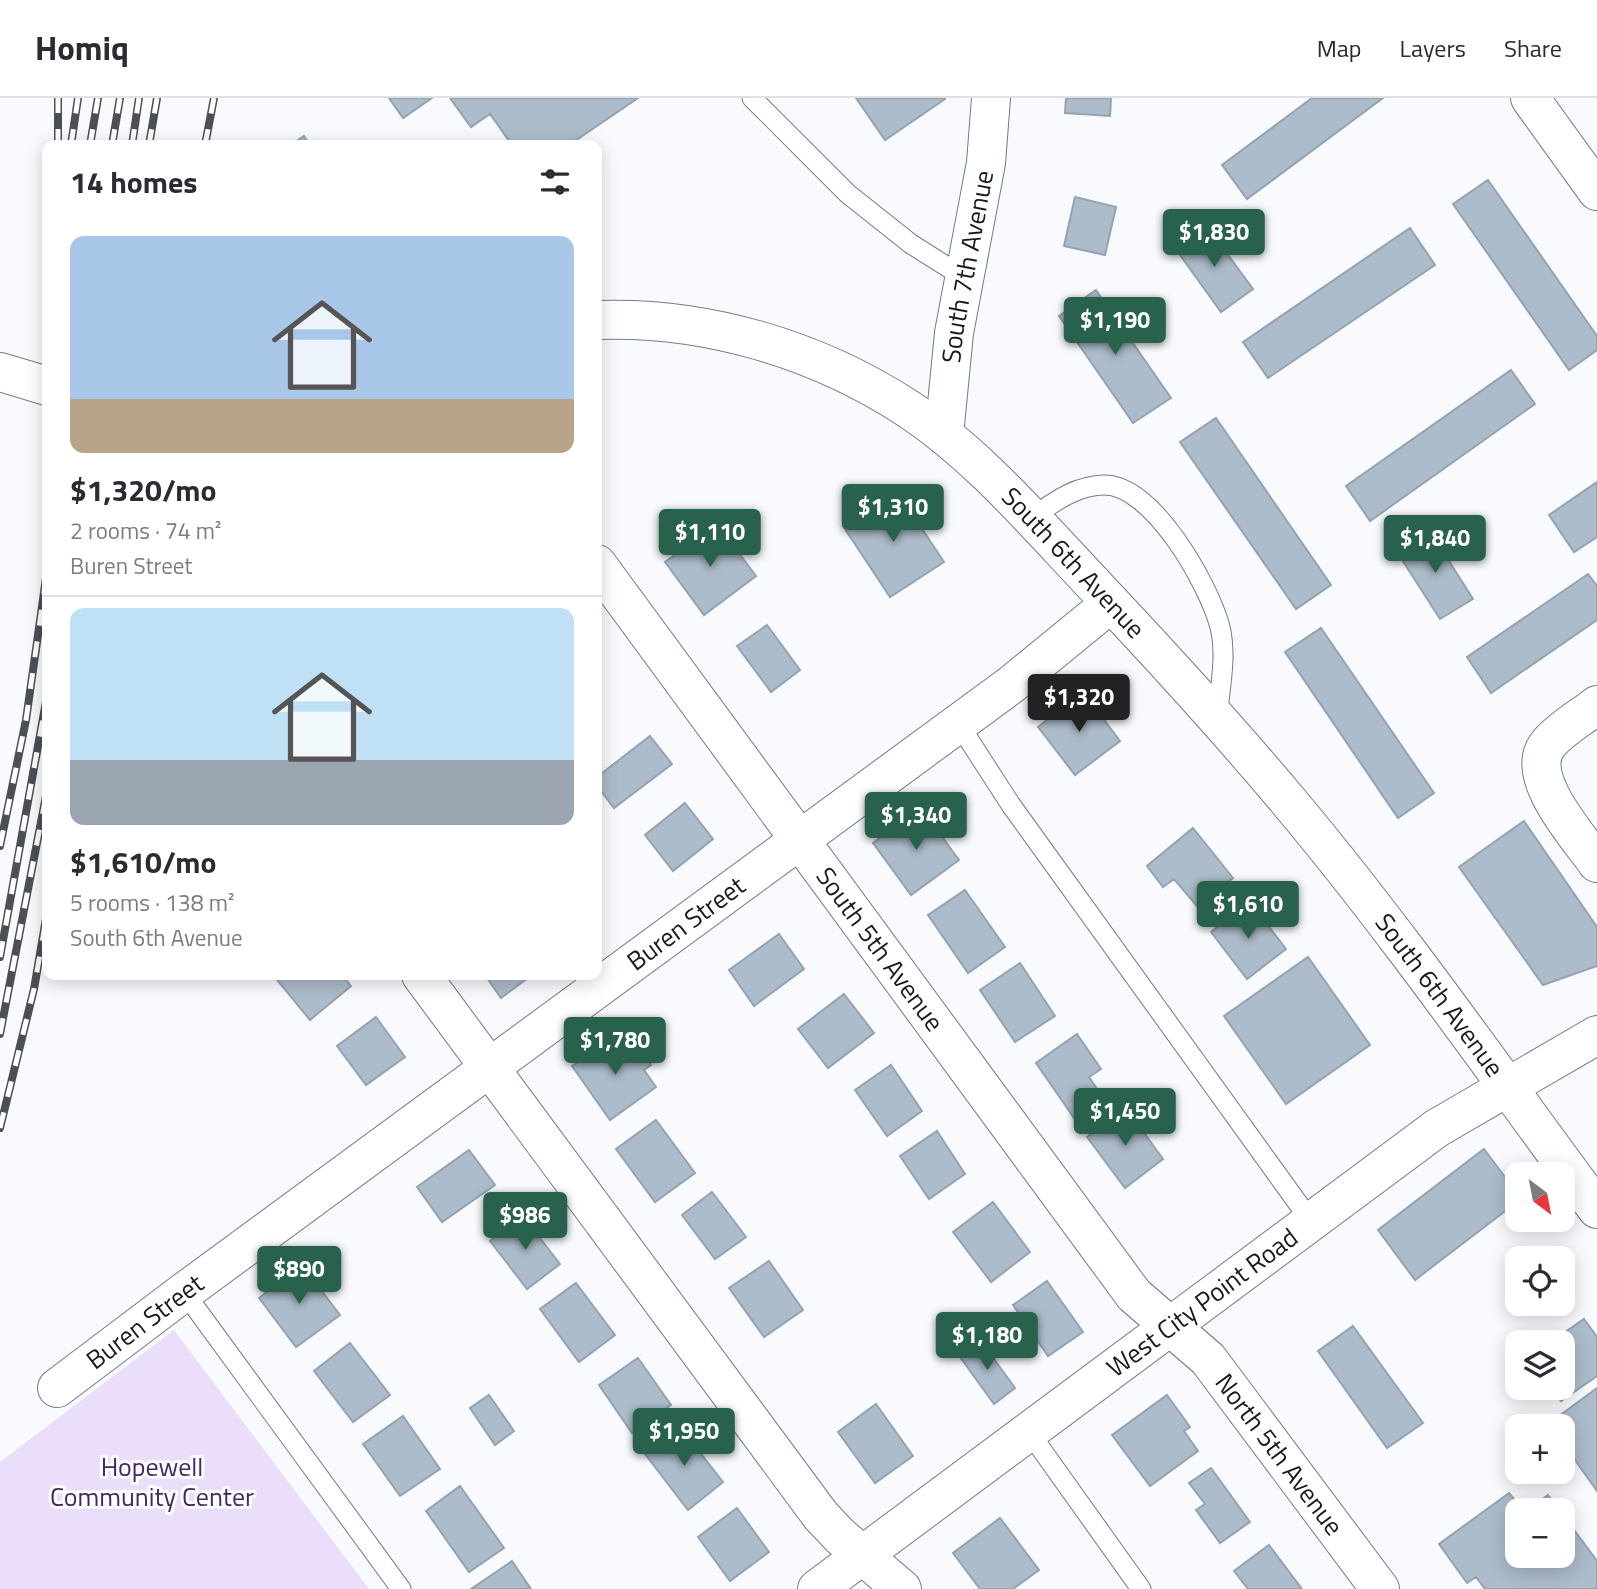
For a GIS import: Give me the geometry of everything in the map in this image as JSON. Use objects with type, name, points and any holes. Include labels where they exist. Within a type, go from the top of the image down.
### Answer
[{"type":"street","name":"South 7th Avenue","points":[[944,435],[954,333],[986,163],[990,98]]},
{"type":"street","points":[[1530,98],[1597,191]]},
{"type":"street","name":"South 6th Avenue","points":[[602,320],[679,324],[731,333],[793,351],[852,376],[944,435],[1031,518],[1111,603],[1291,804],[1597,1209]]},
{"type":"street","points":[[0,372],[42,385]]},
{"type":"street","name":"South 5th Avenue","points":[[602,571],[1134,1295],[1171,1326]]},
{"type":"street","name":"Buren Street","points":[[57,1388],[958,723],[1111,603]]},
{"type":"street","points":[[1597,705],[1548,744],[1542,758],[1543,782],[1550,796],[1597,863]]},
{"type":"street","points":[[425,980],[821,1516],[862,1556],[902,1589]]},
{"type":"street","name":"West City Point Road","points":[[817,1589],[1437,1128],[1597,1035]]},
{"type":"street","name":"North 5th Avenue","points":[[1171,1326],[1208,1359],[1380,1589]]},
{"type":"lane","points":[[752,98],[848,194],[911,244],[965,278]]},
{"type":"lane","points":[[1031,518],[1068,494],[1086,487],[1105,485],[1139,498],[1163,523],[1196,573],[1213,607],[1220,629],[1223,660],[1216,719]]},
{"type":"lane","points":[[958,723],[1011,805],[1310,1220]]},
{"type":"lane","points":[[184,1292],[401,1589]]},
{"type":"lane","points":[[1029,1432],[1141,1589]]},
{"type":"green space","name":"Hopewell Community Center","points":[[174,1330],[369,1589],[0,1589],[0,1462]]},
{"type":"building","points":[[389,98],[432,98],[403,118]]},
{"type":"building","points":[[450,98],[638,98],[576,140],[508,140],[490,114],[471,127]]},
{"type":"building","points":[[856,98],[945,98],[945,99],[885,140]]},
{"type":"building","points":[[1066,98],[1111,98],[1110,116],[1065,113]]},
{"type":"building","points":[[1312,98],[1383,98],[1247,199],[1222,165]]},
{"type":"building","points":[[1488,180],[1597,336],[1597,350],[1569,370],[1453,204]]},
{"type":"building","points":[[1075,197],[1116,207],[1105,255],[1064,246]]},
{"type":"building","points":[[1206,225],[1253,289],[1221,312],[1175,248]]},
{"type":"building","points":[[1410,228],[1435,265],[1268,378],[1243,342]]},
{"type":"building","points":[[1096,290],[1171,398],[1133,423],[1059,316]]},
{"type":"building","points":[[1511,370],[1535,404],[1370,521],[1346,486]]},
{"type":"building","points":[[1216,418],[1331,585],[1296,609],[1180,442]]},
{"type":"building","points":[[1597,482],[1597,537],[1574,552],[1549,515]]},
{"type":"building","points":[[897,491],[944,562],[890,597],[843,526]]},
{"type":"building","points":[[717,524],[756,576],[704,615],[665,562]]},
{"type":"building","points":[[1430,531],[1473,599],[1440,619],[1397,552]]},
{"type":"building","points":[[1588,574],[1597,586],[1597,620],[1491,693],[1467,657]]},
{"type":"building","points":[[767,625],[800,670],[771,692],[737,646]]},
{"type":"building","points":[[1321,628],[1434,793],[1398,818],[1285,652]]},
{"type":"building","points":[[1083,692],[1120,741],[1075,775],[1038,727]]},
{"type":"building","points":[[650,736],[672,764],[614,808],[602,792],[602,773]]},
{"type":"building","points":[[685,803],[713,839],[673,871],[645,835]]},
{"type":"building","points":[[921,808],[959,860],[911,895],[873,843]]},
{"type":"building","points":[[1524,821],[1597,927],[1597,966],[1543,985],[1459,867]]},
{"type":"building","points":[[1193,828],[1233,878],[1197,906],[1174,879],[1163,887],[1147,866]]},
{"type":"building","points":[[965,890],[1005,947],[968,973],[928,915]]},
{"type":"building","points":[[1250,902],[1286,949],[1247,979],[1211,932]]},
{"type":"building","points":[[779,934],[804,969],[754,1006],[729,970]]},
{"type":"building","points":[[1308,957],[1370,1045],[1286,1104],[1224,1016]]},
{"type":"building","points":[[1020,963],[1055,1016],[1015,1042],[980,990]]},
{"type":"building","points":[[277,980],[346,980],[351,986],[310,1020]]},
{"type":"building","points":[[488,980],[525,980],[501,998]]},
{"type":"building","points":[[844,994],[874,1033],[828,1068],[798,1029]]},
{"type":"building","points":[[376,1017],[405,1057],[366,1085],[337,1046]]},
{"type":"building","points":[[1077,1034],[1101,1069],[1089,1077],[1103,1098],[1074,1118],[1036,1063]]},
{"type":"building","points":[[611,1038],[626,1058],[639,1048],[651,1065],[644,1070],[656,1087],[610,1120],[572,1066]]},
{"type":"building","points":[[891,1065],[922,1111],[887,1136],[855,1090]]},
{"type":"building","points":[[1126,1108],[1163,1159],[1125,1188],[1087,1137]]},
{"type":"building","points":[[656,1120],[695,1173],[655,1202],[616,1149]]},
{"type":"building","points":[[937,1131],[965,1174],[929,1199],[900,1156]]},
{"type":"building","points":[[1484,1149],[1505,1177],[1505,1211],[1415,1280],[1378,1230]]},
{"type":"building","points":[[469,1150],[495,1185],[442,1222],[417,1187]]},
{"type":"building","points":[[712,1192],[746,1237],[715,1259],[682,1215]]},
{"type":"building","points":[[993,1202],[1030,1252],[991,1282],[953,1232]]},
{"type":"building","points":[[523,1216],[560,1264],[527,1289],[490,1241]]},
{"type":"building","points":[[769,1261],[803,1310],[764,1337],[729,1288]]},
{"type":"building","points":[[302,1265],[340,1315],[296,1347],[259,1298]]},
{"type":"building","points":[[1047,1281],[1083,1332],[1048,1356],[1013,1305]]},
{"type":"building","points":[[576,1283],[615,1335],[579,1362],[540,1309]]},
{"type":"building","points":[[1584,1319],[1597,1337],[1597,1376],[1575,1391],[1575,1330],[1568,1330]]},
{"type":"building","points":[[1353,1326],[1423,1423],[1387,1448],[1318,1351]]},
{"type":"building","points":[[981,1341],[1015,1388],[994,1404],[960,1357]]},
{"type":"building","points":[[350,1343],[390,1395],[353,1422],[314,1371]]},
{"type":"building","points":[[638,1358],[671,1405],[632,1433],[599,1385]]},
{"type":"building","points":[[1597,1388],[1597,1491],[1575,1460],[1575,1414],[1562,1414]]},
{"type":"building","points":[[489,1395],[514,1431],[495,1445],[470,1408]]},
{"type":"building","points":[[1167,1395],[1190,1427],[1184,1431],[1198,1451],[1150,1486],[1112,1435]]},
{"type":"building","points":[[876,1404],[913,1456],[875,1483],[838,1432]]},
{"type":"building","points":[[403,1416],[440,1469],[400,1496],[363,1444]]},
{"type":"building","points":[[680,1427],[723,1482],[688,1510],[645,1454]]},
{"type":"building","points":[[1211,1468],[1250,1522],[1220,1543],[1196,1510],[1205,1504],[1189,1483]]},
{"type":"building","points":[[460,1486],[504,1548],[469,1572],[426,1511]]},
{"type":"building","points":[[1509,1493],[1513,1498],[1505,1498],[1505,1568],[1575,1568],[1575,1531],[1597,1561],[1597,1589],[1485,1589],[1476,1577],[1467,1583],[1439,1544]]},
{"type":"building","points":[[737,1508],[769,1552],[730,1581],[698,1537]]},
{"type":"building","points":[[1000,1518],[1039,1570],[1013,1589],[980,1589],[953,1553]]},
{"type":"building","points":[[1269,1545],[1302,1589],[1248,1589],[1234,1571]]},
{"type":"building","points":[[512,1561],[531,1589],[471,1589]]},
{"type":"railway","points":[[58,98],[58,140]]},
{"type":"railway","points":[[72,140],[78,98]]},
{"type":"railway","points":[[91,140],[98,98]]},
{"type":"railway","points":[[113,140],[120,98]]},
{"type":"railway","points":[[133,140],[139,98]]},
{"type":"railway","points":[[150,140],[157,98]]},
{"type":"railway","points":[[206,140],[214,98]]},
{"type":"railway","points":[[0,846],[26,720],[42,606]]},
{"type":"railway","points":[[0,957],[42,724]]},
{"type":"railway","points":[[0,1034],[42,817]]},
{"type":"railway","points":[[0,1128],[34,989],[42,942]]}]
